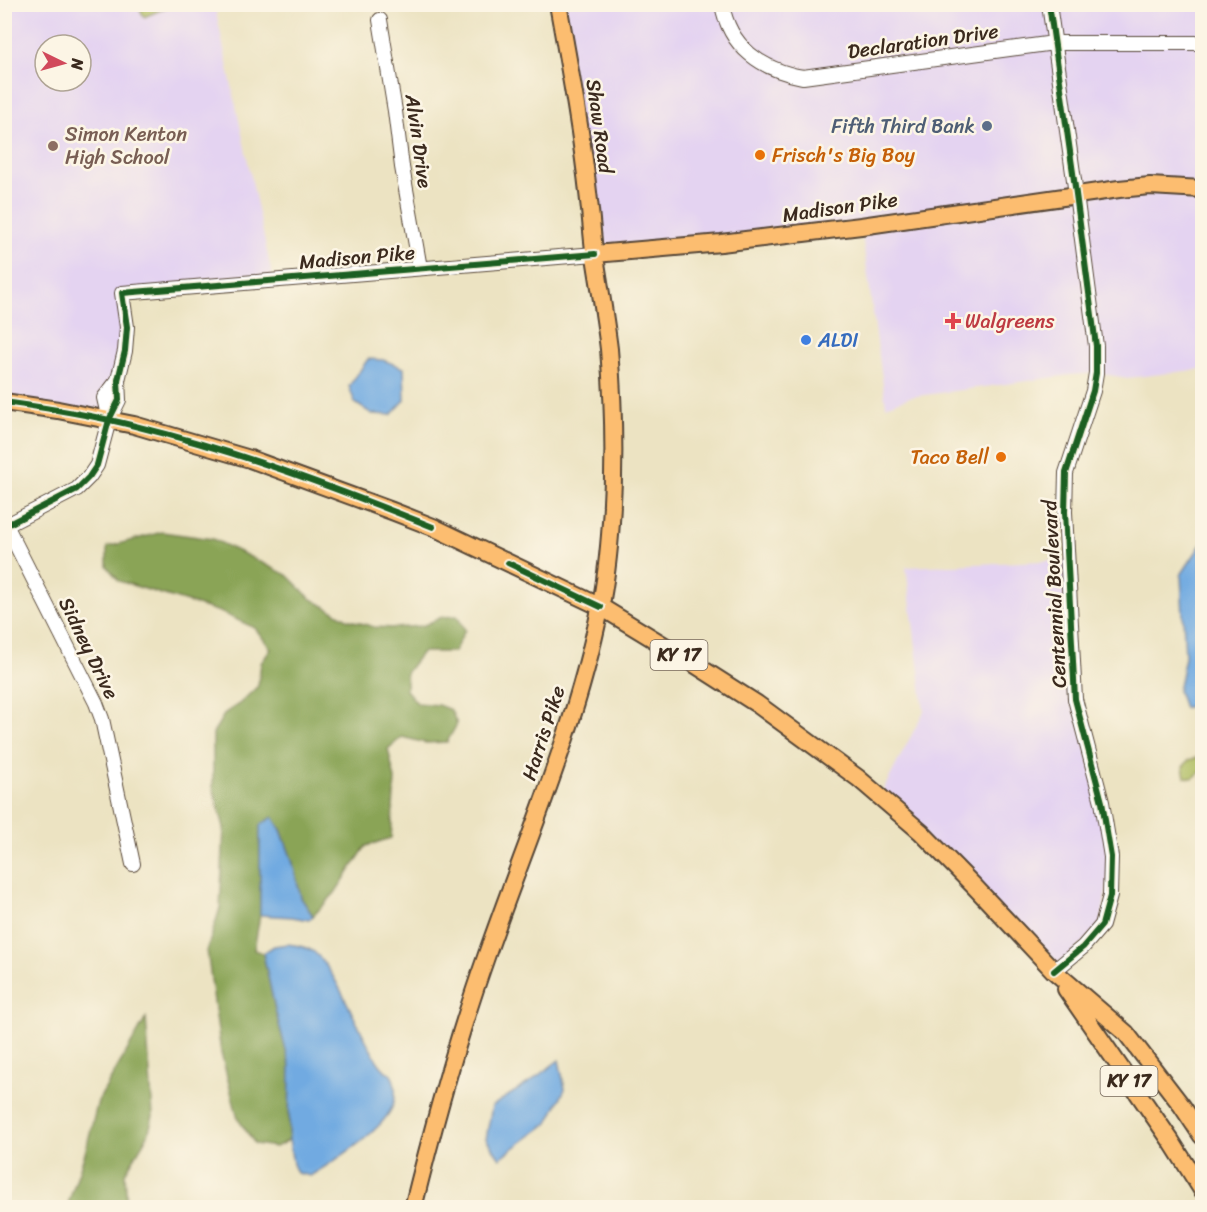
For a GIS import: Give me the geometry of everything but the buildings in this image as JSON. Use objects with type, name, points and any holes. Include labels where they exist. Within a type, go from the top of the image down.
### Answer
[{"type":"main road","name":"Shaw Road","points":[[558,4],[576,100],[590,202],[594,254]]},
{"type":"main road","name":"Madison Pike","points":[[594,254],[721,243],[861,226],[1076,194],[1150,186],[1203,189]]},
{"type":"main road","name":"Harris Pike","points":[[413,1208],[458,1043],[486,957],[537,820],[568,727],[601,607],[608,561],[614,477],[614,419],[608,346],[594,254]]},
{"type":"main road","name":"KY 17","points":[[4,402],[134,425],[250,459],[434,527],[601,607],[757,704],[865,784],[921,832],[1054,971],[1126,1033],[1203,1136]]},
{"type":"main road","name":"KY 17","points":[[1054,971],[1203,1190]]},
{"type":"street","name":"Declaration Drive","points":[[722,4],[724,16],[734,37],[747,54],[775,70],[803,77],[1054,43],[1203,43]]},
{"type":"street","points":[[1049,4],[1054,43]]},
{"type":"street","name":"Alvin Drive","points":[[380,20],[420,268]]},
{"type":"street","name":"Centennial Boulevard","points":[[1054,43],[1076,194],[1095,346],[1096,373],[1093,391],[1066,473],[1065,512],[1075,699],[1102,802],[1111,857],[1110,896],[1101,925],[1083,947],[1054,971]]},
{"type":"street","name":"Madison Pike","points":[[122,293],[594,254]]},
{"type":"street","name":"Sidney Drive","points":[[122,293],[127,327],[125,351],[118,380],[119,400],[109,420],[97,465],[77,489],[6,523],[102,719],[133,864]]},
{"type":"shaded area","points":[[5,5],[227,5],[216,12],[273,280],[122,293],[127,327],[109,420],[5,402]]},
{"type":"shaded area","points":[[558,5],[1202,5],[1202,369],[1128,378],[1096,373],[1071,375],[910,397],[886,406],[861,227],[595,254]]},
{"type":"shaded area","points":[[1067,560],[1075,699],[1111,857],[1101,925],[1054,971],[880,796],[924,711],[906,567]]},
{"type":"green space","points":[[138,5],[173,5],[144,17]]},
{"type":"green space","points":[[162,532],[213,539],[287,575],[310,598],[347,619],[374,627],[394,628],[422,626],[442,617],[457,616],[465,630],[454,652],[422,652],[406,673],[406,690],[417,703],[438,705],[451,710],[457,724],[447,742],[426,743],[402,737],[388,749],[395,779],[391,838],[366,846],[335,893],[313,916],[301,898],[292,860],[281,829],[260,825],[260,915],[254,950],[263,953],[290,1065],[289,1140],[276,1147],[255,1144],[238,1119],[221,1053],[207,950],[220,908],[224,827],[213,788],[213,733],[225,713],[239,704],[258,686],[261,663],[271,649],[255,628],[220,612],[119,581],[107,566],[107,547]]},
{"type":"green space","points":[[1202,756],[1202,771],[1193,778],[1185,777],[1183,767],[1189,760]]},
{"type":"green space","points":[[146,1018],[153,1116],[148,1135],[125,1173],[127,1207],[67,1207],[85,1153],[98,1101]]},
{"type":"water","points":[[368,359],[383,360],[404,368],[405,400],[391,415],[372,414],[355,403],[349,386]]},
{"type":"water","points":[[1202,543],[1202,696],[1198,703],[1184,708],[1178,691],[1185,657],[1181,575]]},
{"type":"water","points":[[273,817],[281,830],[292,860],[301,898],[313,916],[309,920],[260,915],[260,825]]},
{"type":"water","points":[[288,944],[308,948],[321,959],[335,980],[376,1059],[393,1078],[395,1088],[394,1102],[381,1123],[358,1144],[310,1176],[297,1173],[293,1164],[289,1140],[290,1065],[263,953],[274,946]]},
{"type":"water","points":[[559,1060],[565,1089],[548,1123],[500,1158],[486,1139],[492,1106]]},
{"type":"cycle path","points":[[1049,4],[1096,346],[1093,391],[1066,473],[1065,512],[1075,699],[1102,802],[1111,857],[1110,896],[1102,925],[1083,947],[1054,971]]},
{"type":"cycle path","points":[[7,525],[77,489],[97,465],[109,420],[119,400],[118,380],[125,351],[127,327],[122,293],[595,254]]},
{"type":"cycle path","points":[[4,402],[103,418],[211,447],[323,484],[433,527]]},
{"type":"cycle path","points":[[508,563],[601,607]]},
{"type":"place","name":"Fifth Third Bank","points":[[987,126]]},
{"type":"place","name":"Simon Kenton High School","points":[[53,146]]},
{"type":"place","name":"Frisch's Big Boy","points":[[760,155]]},
{"type":"place","name":"Walgreens","points":[[953,321]]},
{"type":"place","name":"ALDI","points":[[806,340]]},
{"type":"place","name":"Taco Bell","points":[[1001,457]]}]
